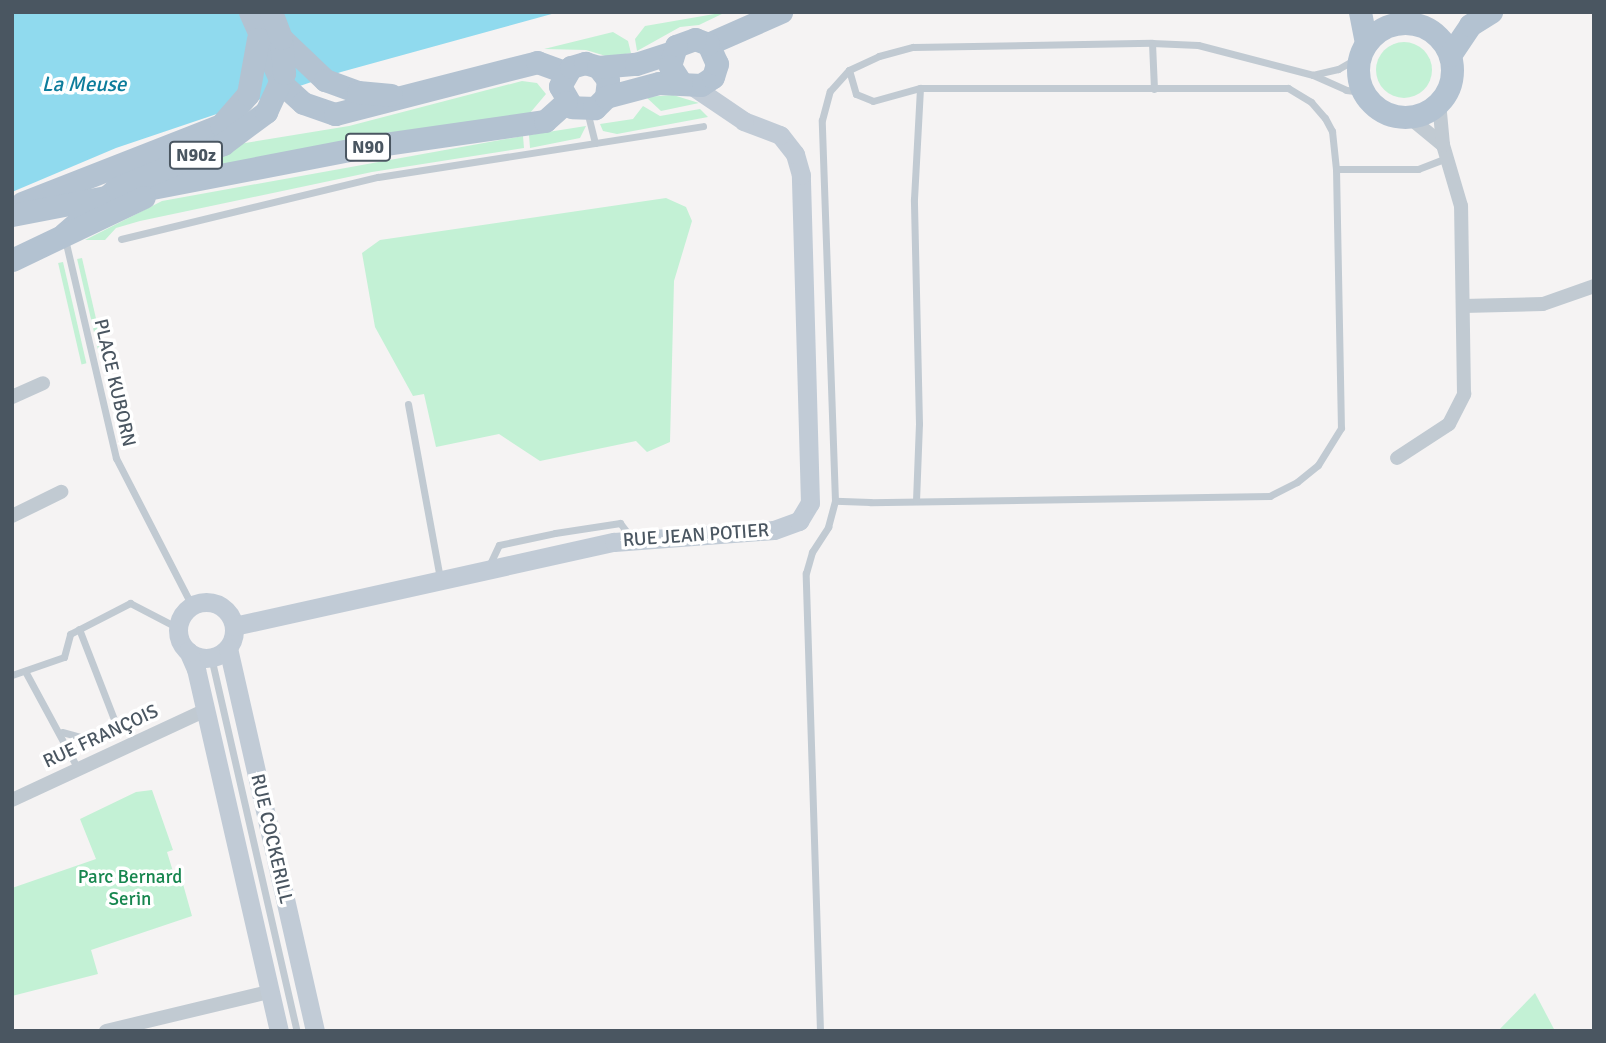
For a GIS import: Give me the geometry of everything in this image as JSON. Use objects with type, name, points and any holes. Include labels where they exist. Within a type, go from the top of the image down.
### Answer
[{"type":"main road","points":[[250,12],[269,37],[326,80],[358,92],[405,95]]},
{"type":"main road","points":[[271,12],[269,37],[283,91],[319,111],[352,113],[405,95],[537,62],[565,72]]},
{"type":"main road","points":[[731,112],[713,57],[688,40],[672,52],[636,64],[598,67],[577,64],[565,72],[560,86],[566,102],[587,110],[606,97],[632,88],[708,82],[713,57],[746,25],[781,12]]},
{"type":"main road","points":[[1360,12],[1363,92],[1382,111],[1409,117],[1439,102],[1448,88],[1450,55],[1470,25]]},
{"type":"main road","points":[[1369,12],[1390,25],[1413,23],[1435,33],[1450,55]]},
{"type":"main road","points":[[1435,33],[1470,25],[1491,12]]},
{"type":"main road","points":[[1362,50],[1390,25]]},
{"type":"main road","name":"N90z","points":[[12,207],[206,132],[237,110],[253,81],[269,37]]},
{"type":"main road","points":[[672,52],[672,72],[687,85]]},
{"type":"main road","points":[[598,67],[608,80],[606,97]]},
{"type":"main road","name":"RUE JEAN POTIER","points":[[234,626],[633,539],[787,528],[799,521],[810,503],[800,175],[795,155],[780,135],[731,112],[687,85]]},
{"type":"main road","name":"N90z","points":[[64,234],[103,197],[237,137],[266,113],[283,91]]},
{"type":"main road","name":"N90","points":[[12,215],[371,146],[545,121],[566,102]]},
{"type":"main road","name":"N90","points":[[12,260],[165,186]]},
{"type":"main road","points":[[213,603],[230,615],[234,626],[220,653],[188,651],[178,628],[192,606],[213,603]]},
{"type":"main road","name":"RUE COCKERILL","points":[[188,651],[206,710],[279,1031]]},
{"type":"main road","name":"RUE COCKERILL","points":[[220,653],[315,1031]]},
{"type":"street","points":[[1397,458],[1439,432],[1461,406],[1465,381],[1461,206],[1445,151],[1439,102]]},
{"type":"street","points":[[1409,117],[1445,151]]},
{"type":"street","points":[[1463,306],[1543,304],[1594,286]]},
{"type":"street","points":[[12,397],[43,383]]},
{"type":"street","points":[[12,516],[61,492]]},
{"type":"street","name":"RUE FRANÇOIS","points":[[12,800],[206,710]]},
{"type":"street","points":[[106,1031],[269,992]]},
{"type":"lane","points":[[1152,43],[1154,89]]},
{"type":"lane","points":[[820,1031],[806,573],[835,501],[822,120],[830,91],[849,71],[879,56],[913,47],[1152,43],[1198,45],[1313,75],[1346,90],[1363,92]]},
{"type":"lane","points":[[1313,75],[1338,69],[1362,50]]},
{"type":"lane","points":[[835,501],[1270,496],[1318,466],[1341,428],[1336,169],[1332,131],[1311,102],[1288,88],[920,89],[873,101],[856,94],[849,71]]},
{"type":"lane","points":[[916,501],[919,424],[914,199],[920,89]]},
{"type":"lane","points":[[587,110],[595,143]]},
{"type":"lane","points":[[121,239],[378,177],[703,126]]},
{"type":"lane","points":[[1336,169],[1418,169],[1445,151]]},
{"type":"lane","name":"PLACE KUBORN","points":[[64,234],[116,458],[192,606]]},
{"type":"lane","points":[[408,404],[441,580]]},
{"type":"lane","points":[[12,675],[64,657],[70,634],[130,603],[178,628]]},
{"type":"lane","points":[[62,732],[92,740],[108,736],[117,727],[79,629]]},
{"type":"lane","name":"RUE COCKERILL","points":[[220,653],[297,1031]]},
{"type":"lane","points":[[25,671],[62,732],[78,769]]},
{"type":"green space","points":[[726,12],[699,25],[680,27],[637,51],[635,39],[645,26]]},
{"type":"green space","points":[[613,32],[628,41],[631,53],[609,57],[586,50],[544,49]]},
{"type":"green space","points":[[1404,42],[1415,44],[1424,50],[1430,59],[1430,81],[1424,90],[1415,96],[1404,98],[1393,96],[1384,90],[1378,81],[1376,70],[1378,59],[1384,50],[1393,44]]},
{"type":"green space","points":[[522,81],[537,83],[546,94],[530,113],[147,180],[221,147],[349,126]]},
{"type":"green space","points":[[673,95],[699,103],[661,111],[646,97]]},
{"type":"green space","points":[[643,106],[660,116],[700,109],[708,117],[617,134],[603,131],[600,124],[633,119]]},
{"type":"green space","points":[[586,126],[580,138],[530,148],[529,135]]},
{"type":"green space","points":[[523,136],[524,148],[372,172],[140,221],[116,228],[105,240],[85,240],[162,201]]},
{"type":"green space","points":[[666,198],[686,207],[692,221],[674,281],[670,442],[647,452],[636,441],[540,461],[499,434],[436,447],[424,394],[413,396],[375,327],[362,253],[380,240]]},
{"type":"green space","points":[[82,258],[105,359],[101,360],[77,259]]},
{"type":"green space","points":[[63,262],[86,363],[82,364],[58,263]]},
{"type":"green space","name":"Parc Bernard Serin","points":[[152,790],[173,850],[167,852],[175,878],[181,877],[192,916],[91,950],[98,974],[12,996],[12,888],[96,859],[80,819],[136,792]]},
{"type":"green space","points":[[1535,993],[1555,1031],[1498,1031]]},
{"type":"water","name":"La Meuse","points":[[12,12],[559,12],[341,72],[116,148],[12,192]]}]
